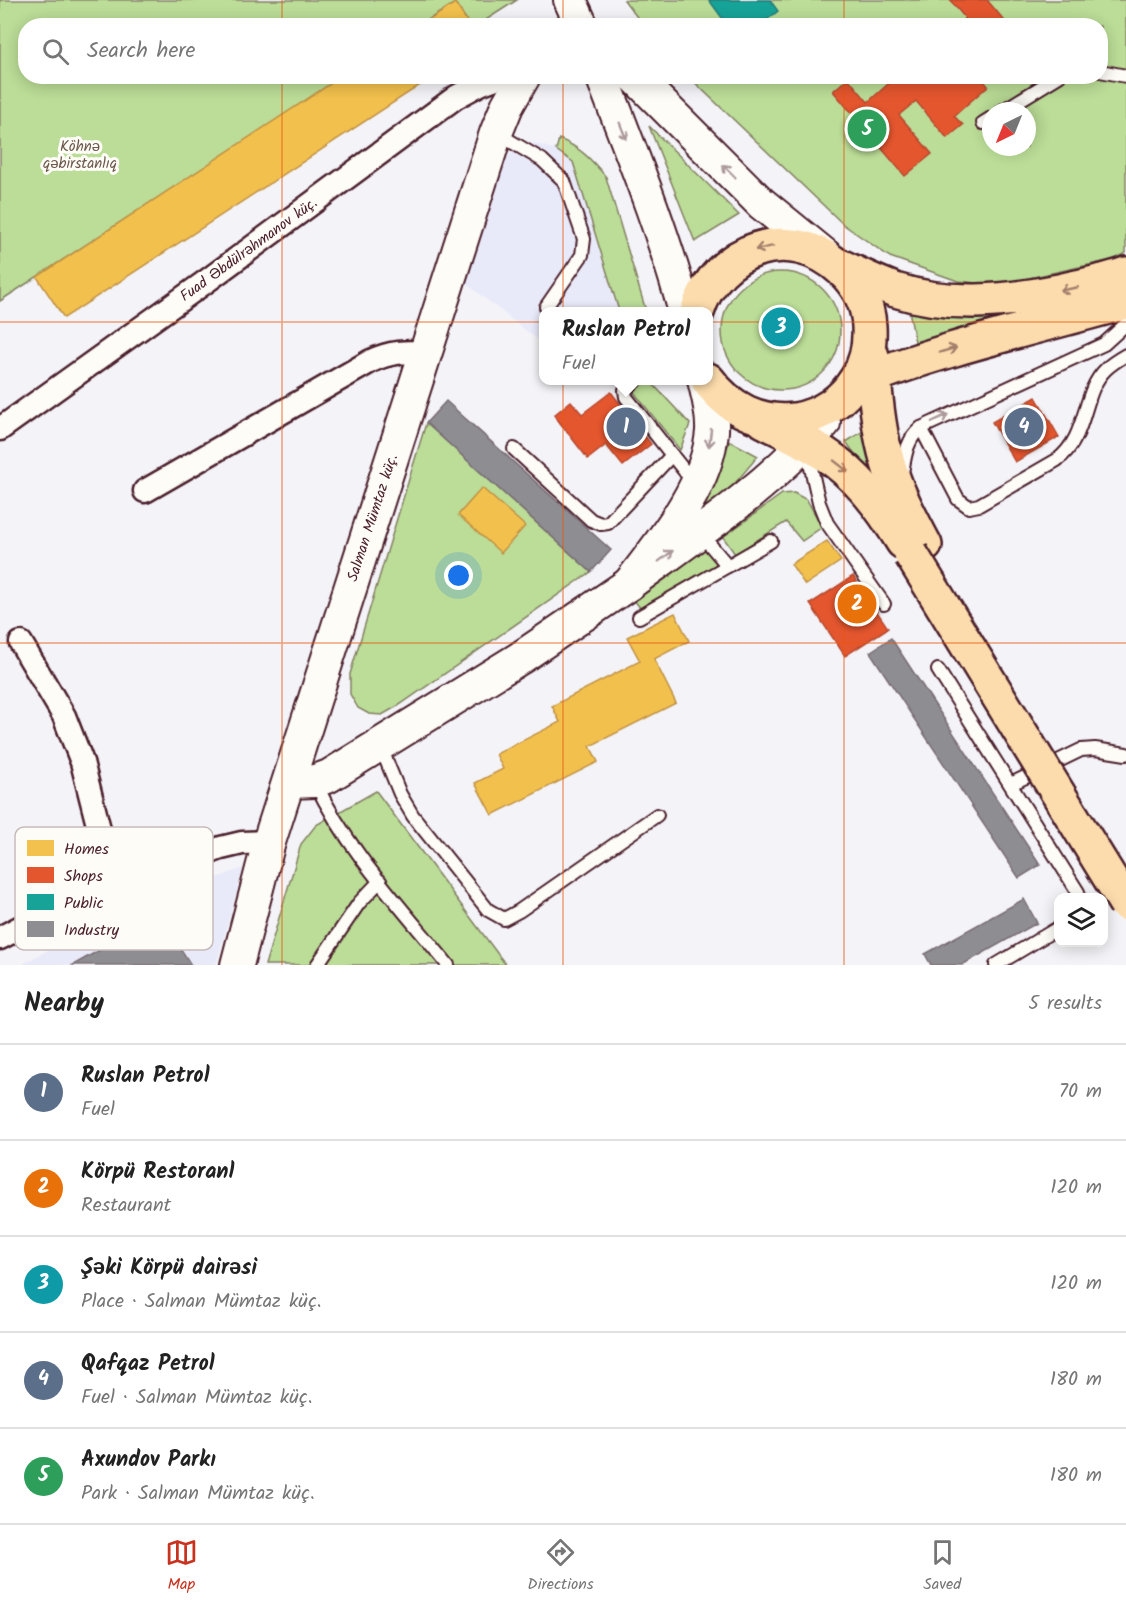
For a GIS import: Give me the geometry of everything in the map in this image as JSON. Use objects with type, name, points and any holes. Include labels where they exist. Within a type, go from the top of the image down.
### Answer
[{"type":"highway","points":[[699,307],[706,288],[719,272],[735,259],[759,248],[780,246],[800,247],[813,251],[836,264],[897,290],[942,299],[993,302],[1090,284],[1126,274]]},
{"type":"highway","points":[[836,264],[855,284],[866,308],[870,334],[867,354],[860,373],[879,420],[885,454],[918,550],[1126,904]]},
{"type":"highway","points":[[754,416],[786,421],[817,414],[864,380],[935,354],[1126,302]]},
{"type":"highway","points":[[712,385],[728,402],[821,451],[844,467],[865,487],[918,550],[1126,872]]},
{"type":"street","name":"Fuad Əbdülrəhmanov küç.","points":[[0,429],[208,280],[456,97],[480,84]]},
{"type":"street","name":"Salman Mümtaz küç.","points":[[237,965],[269,842],[302,781],[426,353],[496,133],[519,84]]},
{"type":"street","points":[[605,84],[647,193],[683,307]]},
{"type":"street","points":[[642,84],[761,203],[836,264]]},
{"type":"street","points":[[145,491],[387,353],[404,351],[426,353]]},
{"type":"street","points":[[302,781],[329,776],[520,658],[629,584],[761,485],[805,443],[864,380]]},
{"type":"street","points":[[629,584],[649,558],[696,485],[709,449],[712,431],[711,409],[705,385]]},
{"type":"street","points":[[21,643],[64,716],[82,762],[99,827]]},
{"type":"street","points":[[213,851],[242,843],[269,842]]},
{"type":"street","points":[[0,938],[15,930]]},
{"type":"lane","points":[[1108,72],[1126,76]]},
{"type":"lane","points":[[1017,102],[1046,84]]},
{"type":"lane","points":[[496,133],[542,160],[564,181],[584,239],[582,255],[546,307]]},
{"type":"lane","points":[[902,501],[901,476],[905,451],[914,434],[921,428],[1104,344],[1126,324]]},
{"type":"lane","points":[[921,428],[958,499],[969,507],[979,505],[1067,453],[1076,441],[1094,389],[1104,370],[1126,355]]},
{"type":"lane","points":[[631,385],[625,390],[626,397],[696,485]]},
{"type":"lane","points":[[805,443],[819,502],[827,523],[884,604]]},
{"type":"lane","points":[[514,449],[591,520],[600,524],[608,523],[672,455]]},
{"type":"lane","points":[[699,532],[728,566]]},
{"type":"lane","points":[[639,617],[771,541]]},
{"type":"lane","points":[[938,670],[1078,893]]},
{"type":"lane","points":[[379,744],[400,794],[413,816],[488,910],[504,919],[519,911],[657,815]]},
{"type":"lane","points":[[1011,784],[1081,750],[1095,749],[1126,754]]},
{"type":"lane","points":[[302,781],[326,805],[380,881],[448,965]]},
{"type":"lane","points":[[317,965],[359,903],[380,881]]},
{"type":"lane","points":[[996,965],[1054,931]]},
{"type":"shaded area","points":[[535,143],[556,150],[573,162],[618,307],[539,307],[539,341],[465,283],[505,156]]},
{"type":"shaded area","points":[[243,868],[216,965],[21,965],[48,950],[213,950],[213,879]]},
{"type":"green space","name":"Köhnə qəbirstanlıq","points":[[0,0],[517,0],[489,18],[465,18],[455,3],[431,18],[18,18],[18,84],[331,84],[0,301]]},
{"type":"green space","points":[[624,0],[1126,0],[1126,253],[1116,259],[996,285],[958,281],[890,257],[844,225],[696,84],[1108,84],[1108,18],[638,18]]},
{"type":"green space","points":[[649,126],[739,215],[695,242]]},
{"type":"green space","points":[[559,139],[573,146],[596,165],[606,177],[645,307],[618,307],[573,162],[556,150]]},
{"type":"green space","points":[[781,272],[804,276],[823,289],[836,308],[840,331],[836,354],[823,373],[804,386],[781,390],[758,386],[739,373],[726,354],[722,331],[726,308],[739,289],[758,276]]},
{"type":"green space","points":[[909,310],[994,319],[915,342]]},
{"type":"green space","points":[[640,385],[654,385],[690,424],[680,450],[633,391]]},
{"type":"green space","points":[[426,423],[591,572],[401,704],[382,715],[369,714],[358,708],[350,694],[350,674]]},
{"type":"green space","points":[[863,431],[891,501],[846,442]]},
{"type":"green space","points":[[730,441],[758,456],[731,488],[680,532],[711,484]]},
{"type":"green space","points":[[794,493],[807,500],[822,527],[802,541],[786,522],[735,554],[723,537],[782,494]]},
{"type":"green space","points":[[703,547],[718,564],[640,608],[632,597]]},
{"type":"green space","points":[[376,791],[506,965],[265,965],[301,844],[316,825]]},
{"type":"building: Homes","points":[[455,3],[465,18],[432,18]]},
{"type":"building: Homes","points":[[330,84],[422,84],[64,318],[37,277]]},
{"type":"building: Homes","points":[[482,488],[525,526],[501,553],[458,515]]},
{"type":"building: Homes","points":[[827,541],[841,561],[805,585],[791,564]]},
{"type":"building: Homes","points":[[675,613],[689,641],[654,659],[676,703],[590,746],[598,762],[492,815],[475,783],[503,769],[496,754],[560,722],[552,706],[640,661],[627,637]]},
{"type":"building: Shops","points":[[950,0],[987,0],[1002,18],[965,18]]},
{"type":"building: Shops","points":[[841,84],[853,84],[868,102],[888,84],[986,84],[988,86],[954,116],[963,125],[947,138],[916,101],[899,115],[932,154],[905,176],[833,91]]},
{"type":"building: Shops","points":[[611,392],[651,444],[623,466],[606,445],[588,459],[554,415],[571,401],[582,414]]},
{"type":"building: Shops","points":[[1036,397],[1059,437],[1015,462],[992,422]]},
{"type":"building: Shops","points":[[853,576],[888,628],[845,656],[810,604]]},
{"type":"building: Public","points":[[709,0],[770,0],[778,11],[769,18],[722,18]]},
{"type":"building: Industry","points":[[446,401],[611,550],[591,572],[426,423]]},
{"type":"building: Industry","points":[[891,638],[1040,865],[1019,878],[870,652]]},
{"type":"building: Industry","points":[[1024,899],[1037,923],[962,965],[931,965],[925,954]]},
{"type":"building: Industry","points":[[100,950],[182,950],[191,965],[73,965]]},
{"type":"place","name":"Axundov Parkı","points":[[867,129]]},
{"type":"place","name":"Şəki Körpü dairəsi","points":[[781,327]]},
{"type":"place","name":"Ruslan Petrol","points":[[626,427]]},
{"type":"place","name":"Qafqaz Petrol","points":[[1024,427]]},
{"type":"place","name":"Körpü Restoranl","points":[[857,604]]}]
